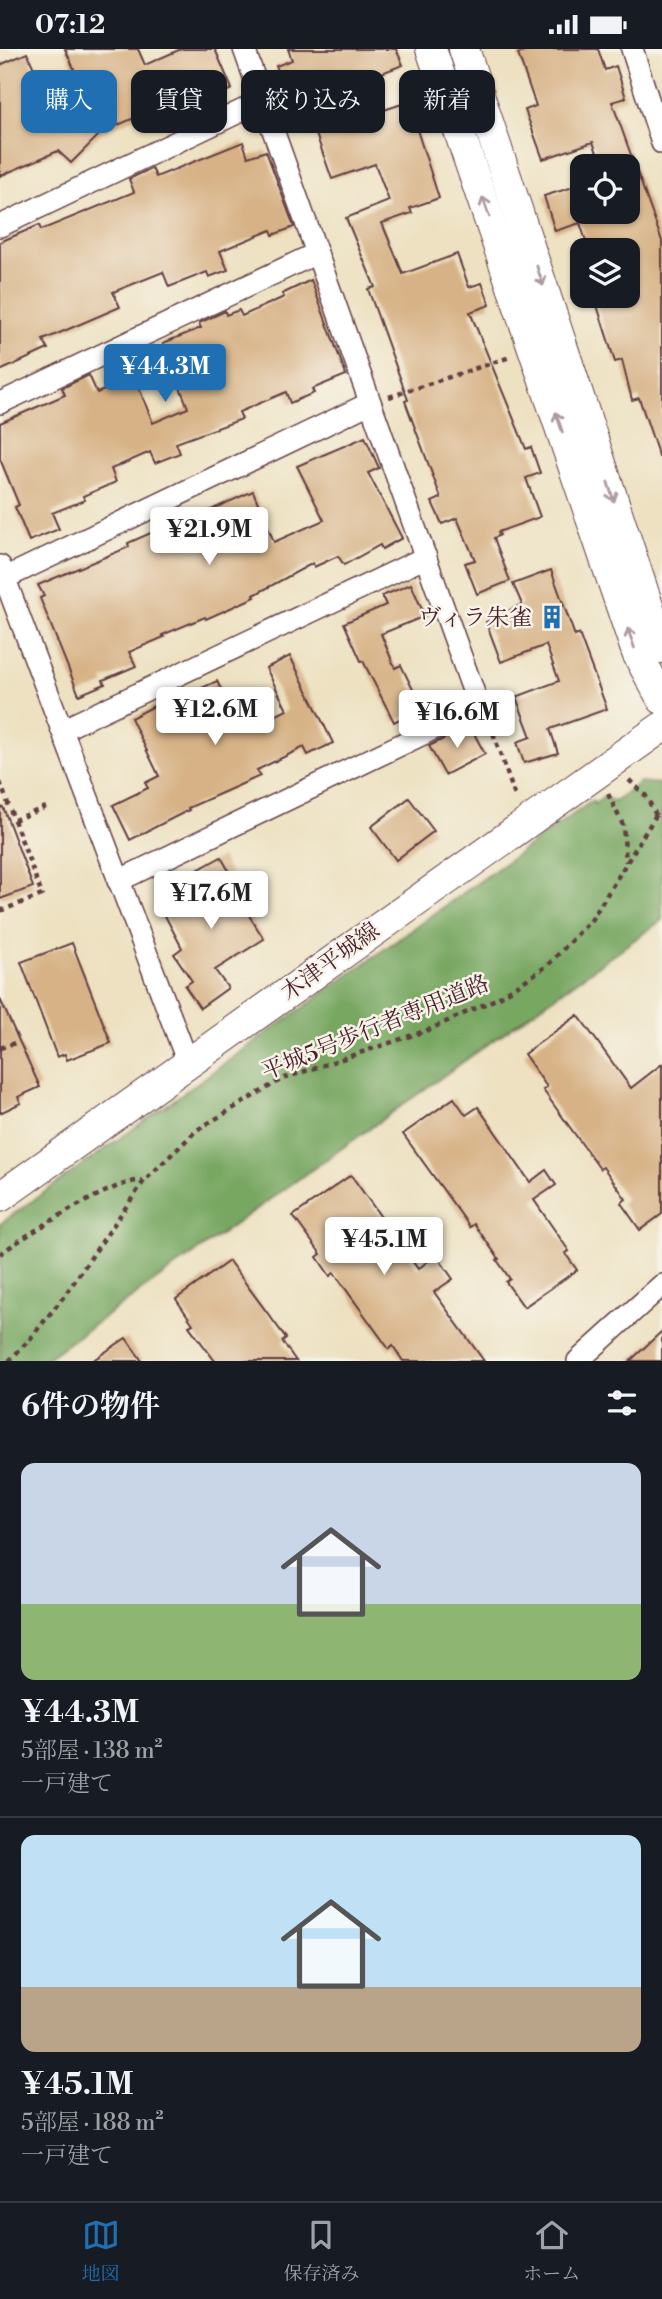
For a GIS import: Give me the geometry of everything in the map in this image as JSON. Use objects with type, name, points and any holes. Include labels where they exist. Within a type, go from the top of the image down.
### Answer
[{"type":"street","points":[[244,49],[251,70]]},
{"type":"street","points":[[432,49],[636,653],[662,699]]},
{"type":"street","points":[[464,49],[662,648]]},
{"type":"street","points":[[632,49],[662,143]]},
{"type":"street","points":[[0,226],[241,111]]},
{"type":"street","points":[[118,881],[479,707],[274,133]]},
{"type":"street","points":[[0,403],[317,253]]},
{"type":"street","points":[[188,1063],[2,572],[370,403]]},
{"type":"street","points":[[61,730],[426,557]]},
{"type":"street","name":"木津平城線","points":[[0,1197],[662,727]]},
{"type":"street","points":[[578,1361],[662,1285]]},
{"type":"path","points":[[370,403],[517,355]]},
{"type":"path","points":[[479,707],[487,717],[516,799]]},
{"type":"path","points":[[629,779],[646,796],[656,815],[662,812]]},
{"type":"path","points":[[0,782],[42,895],[0,911]]},
{"type":"path","points":[[605,790],[623,825],[626,864]]},
{"type":"path","points":[[14,820],[46,807]]},
{"type":"path","name":"平城5号歩行者専用道路","points":[[9,1361],[65,1295],[144,1181],[197,1130],[282,1079],[428,1030],[498,998],[547,966],[592,919],[656,815]]},
{"type":"path","points":[[0,1048],[18,1042]]},
{"type":"path","points":[[0,1254],[28,1234],[76,1207],[131,1181],[144,1181]]},
{"type":"green space","points":[[640,782],[662,786],[662,920],[43,1361],[0,1361],[0,1224],[592,801],[595,804],[604,797],[615,802]]},
{"type":"building","points":[[65,49],[138,49],[145,65],[181,49],[215,49],[224,70],[131,70],[131,119],[117,125],[117,70],[75,70]]},
{"type":"building","points":[[288,49],[396,49],[403,65],[385,72],[278,70],[276,66],[292,60]]},
{"type":"building","points":[[533,49],[598,49],[605,70],[616,66],[626,98],[612,102],[631,154],[598,154],[593,142],[543,159],[525,110],[536,106],[518,54]]},
{"type":"building","points":[[27,53],[35,70],[21,70],[21,133],[101,133],[71,163],[58,151],[0,176],[0,65]]},
{"type":"building","points":[[227,77],[232,89],[227,91]]},
{"type":"building","points":[[399,105],[399,133],[418,133],[439,198],[410,208],[412,213],[382,223],[403,274],[457,254],[469,287],[482,283],[490,305],[470,312],[526,449],[531,447],[540,473],[526,478],[540,517],[498,532],[500,535],[494,538],[510,581],[477,594],[465,563],[475,560],[457,518],[442,524],[432,502],[441,498],[368,289],[375,287],[346,218],[389,201],[375,164],[332,179],[316,134],[385,133],[385,110]]},
{"type":"building","points":[[243,142],[248,157],[266,151],[294,227],[273,235],[271,230],[220,251],[228,270],[209,277],[207,272],[169,287],[163,272],[113,292],[120,307],[43,340],[48,349],[0,371],[0,242],[39,225],[41,230],[134,192],[129,179],[152,168],[156,177]]},
{"type":"building","points":[[640,180],[662,241],[662,457],[659,457],[639,398],[632,400],[622,360],[615,362],[598,308],[640,308],[640,238],[585,238],[580,224],[640,224]]},
{"type":"building","points":[[570,188],[570,224],[577,224],[555,231],[544,196]]},
{"type":"building","points":[[311,280],[346,375],[312,389],[314,393],[290,403],[286,392],[239,412],[242,419],[176,443],[180,453],[155,463],[150,452],[111,469],[116,482],[83,496],[85,500],[52,513],[59,529],[29,541],[15,507],[19,505],[0,459],[0,423],[65,395],[62,388],[89,375],[97,393],[135,378],[153,423],[188,408],[163,343],[201,328],[199,323],[225,311],[226,315],[239,310],[242,316],[284,297],[282,294]]},
{"type":"building","points":[[365,437],[379,468],[368,473],[402,538],[382,549],[380,545],[344,565],[338,556],[314,567],[313,563],[254,595],[255,597],[162,635],[164,637],[129,652],[136,666],[103,680],[105,684],[79,695],[40,598],[44,596],[38,585],[129,547],[128,543],[153,532],[155,535],[253,491],[274,542],[324,520],[297,466]]},
{"type":"building","points":[[551,570],[575,636],[579,634],[607,709],[550,729],[558,753],[524,763],[517,742],[531,737],[516,697],[559,681],[546,645],[501,662],[486,622],[522,604],[513,584]]},
{"type":"building","points":[[411,584],[425,616],[381,634],[395,668],[401,665],[422,708],[394,722],[344,623],[386,605],[382,596]]},
{"type":"building","points":[[290,656],[333,743],[308,755],[304,747],[257,770],[260,776],[188,808],[189,810],[130,840],[113,805],[148,788],[145,783],[159,776],[131,718],[187,689],[189,694],[217,681],[242,732],[287,710],[266,668]]},
{"type":"building","points":[[470,726],[485,754],[445,775],[429,746]]},
{"type":"building","points":[[409,798],[434,831],[396,860],[371,827]]},
{"type":"building","points":[[3,807],[33,887],[0,899],[0,808]]},
{"type":"building","points":[[221,857],[238,887],[233,890],[264,939],[215,970],[228,988],[200,1008],[185,986],[192,981],[174,954],[182,948],[162,910],[205,887],[196,871]]},
{"type":"building","points":[[72,943],[111,1043],[67,1060],[65,1054],[57,1057],[21,962]]},
{"type":"building","points":[[0,999],[40,1087],[18,1097],[21,1103],[0,1113]]},
{"type":"building","points":[[578,1015],[631,1088],[662,1064],[662,1214],[640,1230],[621,1203],[626,1199],[603,1167],[600,1169],[543,1090],[547,1087],[524,1054]]},
{"type":"building","points":[[454,1098],[466,1115],[478,1107],[530,1182],[546,1170],[556,1185],[534,1200],[569,1251],[565,1253],[577,1270],[524,1307],[506,1282],[510,1279],[497,1260],[499,1259],[474,1224],[470,1227],[403,1134]]},
{"type":"building","points":[[351,1175],[418,1269],[436,1255],[453,1279],[434,1292],[484,1361],[403,1361],[393,1346],[389,1349],[334,1273],[330,1276],[317,1257],[321,1254],[293,1216]]},
{"type":"building","points":[[229,1261],[286,1338],[282,1341],[296,1361],[215,1361],[189,1326],[193,1324],[176,1299]]},
{"type":"building","points":[[662,1331],[662,1361],[630,1361]]},
{"type":"building","points":[[126,1338],[142,1361],[92,1361]]},
{"type":"place","name":"ヴィラ朱雀","points":[[552,617]]}]
